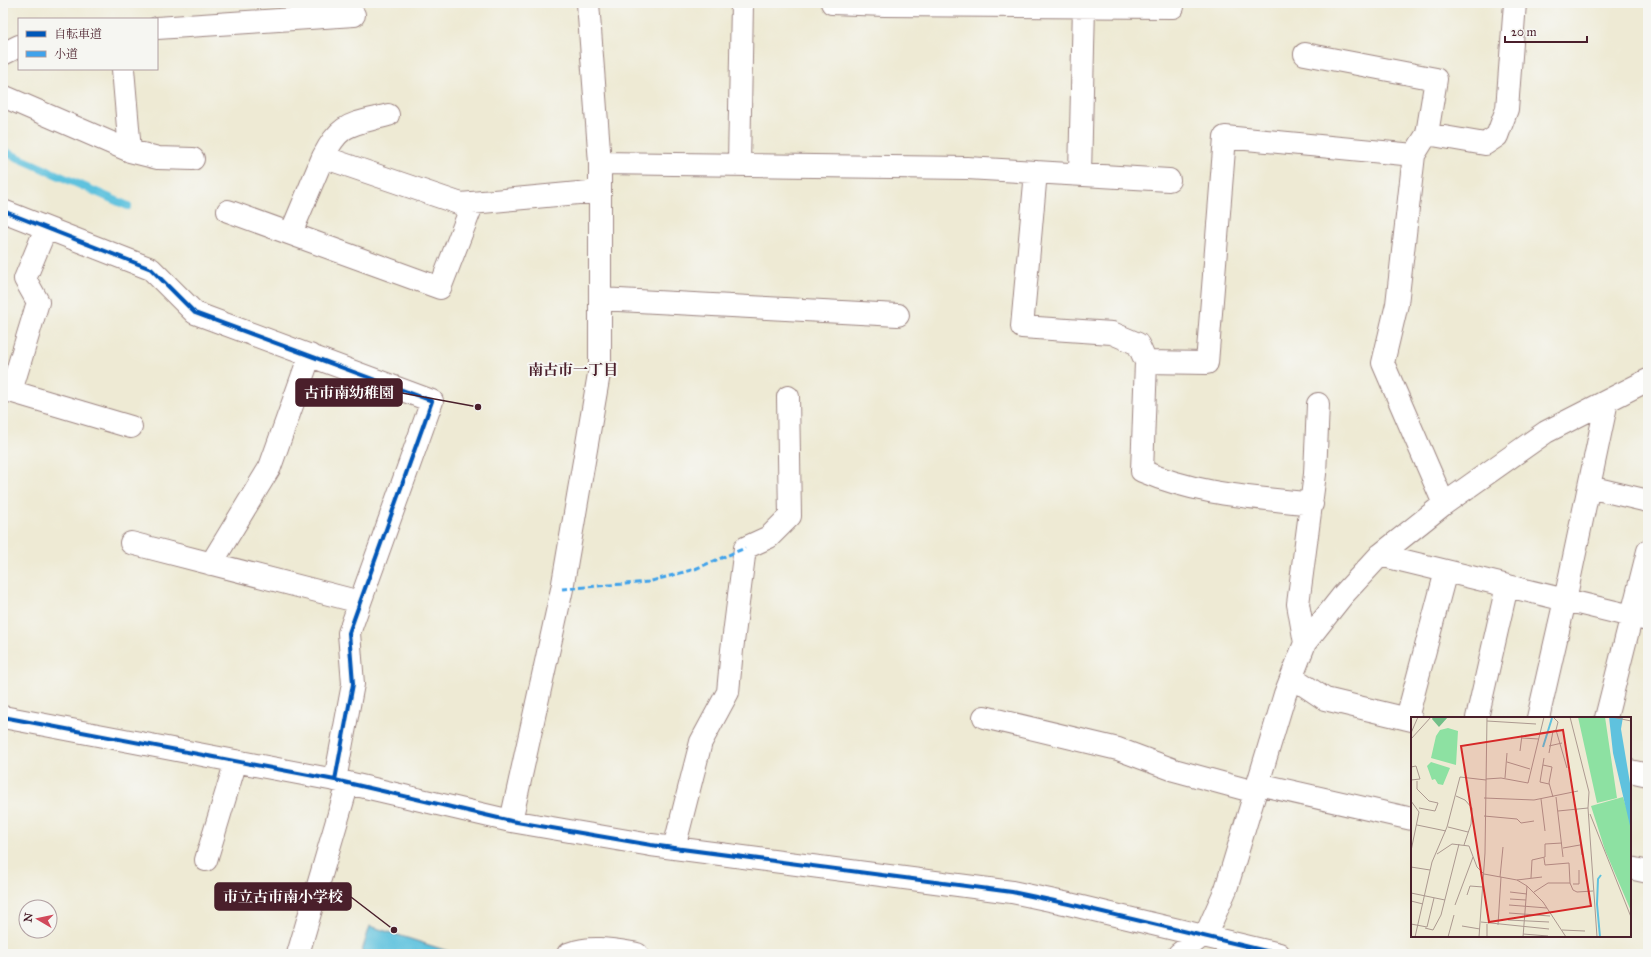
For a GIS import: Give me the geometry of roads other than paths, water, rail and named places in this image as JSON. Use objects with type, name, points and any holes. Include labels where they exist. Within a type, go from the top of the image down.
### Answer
[{"type":"street","points":[[511,821],[562,589],[600,368],[600,163],[588,3]]},
{"type":"street","points":[[738,164],[742,3]]},
{"type":"street","points":[[832,3],[885,5],[1173,7]]},
{"type":"street","points":[[1426,134],[1485,144],[1497,136],[1507,109],[1515,3]]},
{"type":"street","points":[[1080,174],[1084,6]]},
{"type":"street","points":[[158,28],[354,15]]},
{"type":"street","points":[[3,54],[18,46]]},
{"type":"street","points":[[1305,54],[1436,79],[1426,134],[1414,155],[1396,304],[1384,363],[1444,504]]},
{"type":"street","points":[[123,70],[130,151]]},
{"type":"street","points":[[3,96],[130,151],[158,158],[193,159]]},
{"type":"street","points":[[291,233],[323,157],[332,140],[343,128],[388,115]]},
{"type":"street","points":[[1146,362],[1207,363],[1225,137],[1414,155]]},
{"type":"street","points":[[323,157],[462,204],[600,191]]},
{"type":"street","points":[[600,163],[967,168],[1169,180]]},
{"type":"street","points":[[1036,172],[1022,327],[1112,333],[1138,344],[1146,362],[1142,471],[1169,482],[1213,493],[1312,504]]},
{"type":"street","points":[[228,211],[440,288],[473,203]]},
{"type":"street","points":[[3,211],[151,269],[195,313],[432,401],[348,633],[353,684],[341,781],[298,954]]},
{"type":"street","points":[[46,228],[25,279],[38,302],[7,390],[131,427]]},
{"type":"street","points":[[600,299],[898,315]]},
{"type":"street","points":[[211,564],[270,467],[310,356]]},
{"type":"street","points":[[1179,954],[1207,932],[1226,890],[1285,694],[1305,643],[1343,595],[1380,555],[1444,504],[1546,432],[1648,380]]},
{"type":"street","points":[[674,848],[701,742],[728,692],[745,548],[769,537],[790,516],[788,397]]},
{"type":"street","points":[[1538,717],[1565,600],[1607,401]]},
{"type":"street","points":[[1305,643],[1298,604],[1315,474],[1318,404]]},
{"type":"street","points":[[1589,487],[1648,501]]},
{"type":"street","points":[[130,543],[360,602]]},
{"type":"street","points":[[1606,717],[1640,618],[1648,551]]},
{"type":"street","points":[[1380,555],[1640,618]]},
{"type":"street","points":[[1292,677],[1325,699],[1410,719],[1446,571]]},
{"type":"street","points":[[1477,717],[1507,586]]},
{"type":"street","points":[[3,717],[341,781],[511,821],[674,848],[1012,892],[1069,904],[1279,954]]},
{"type":"street","points":[[984,717],[1118,749],[1174,770],[1411,819]]},
{"type":"street","points":[[206,860],[236,761]]},
{"type":"street","points":[[1631,771],[1648,775]]},
{"type":"street","points":[[1631,868],[1648,872]]},
{"type":"street","points":[[568,954],[582,948],[611,949],[637,954]]},
{"type":"water","points":[[370,926],[457,954],[361,954]]},
{"type":"waterway","points":[[3,151],[128,206]]},
{"type":"place","name":"古市南幼稚園","points":[[478,407]]},
{"type":"place","name":"市立古市南小学校","points":[[394,930]]},
{"type":"district","name":"南古市一丁目","points":[[573,370]]}]
